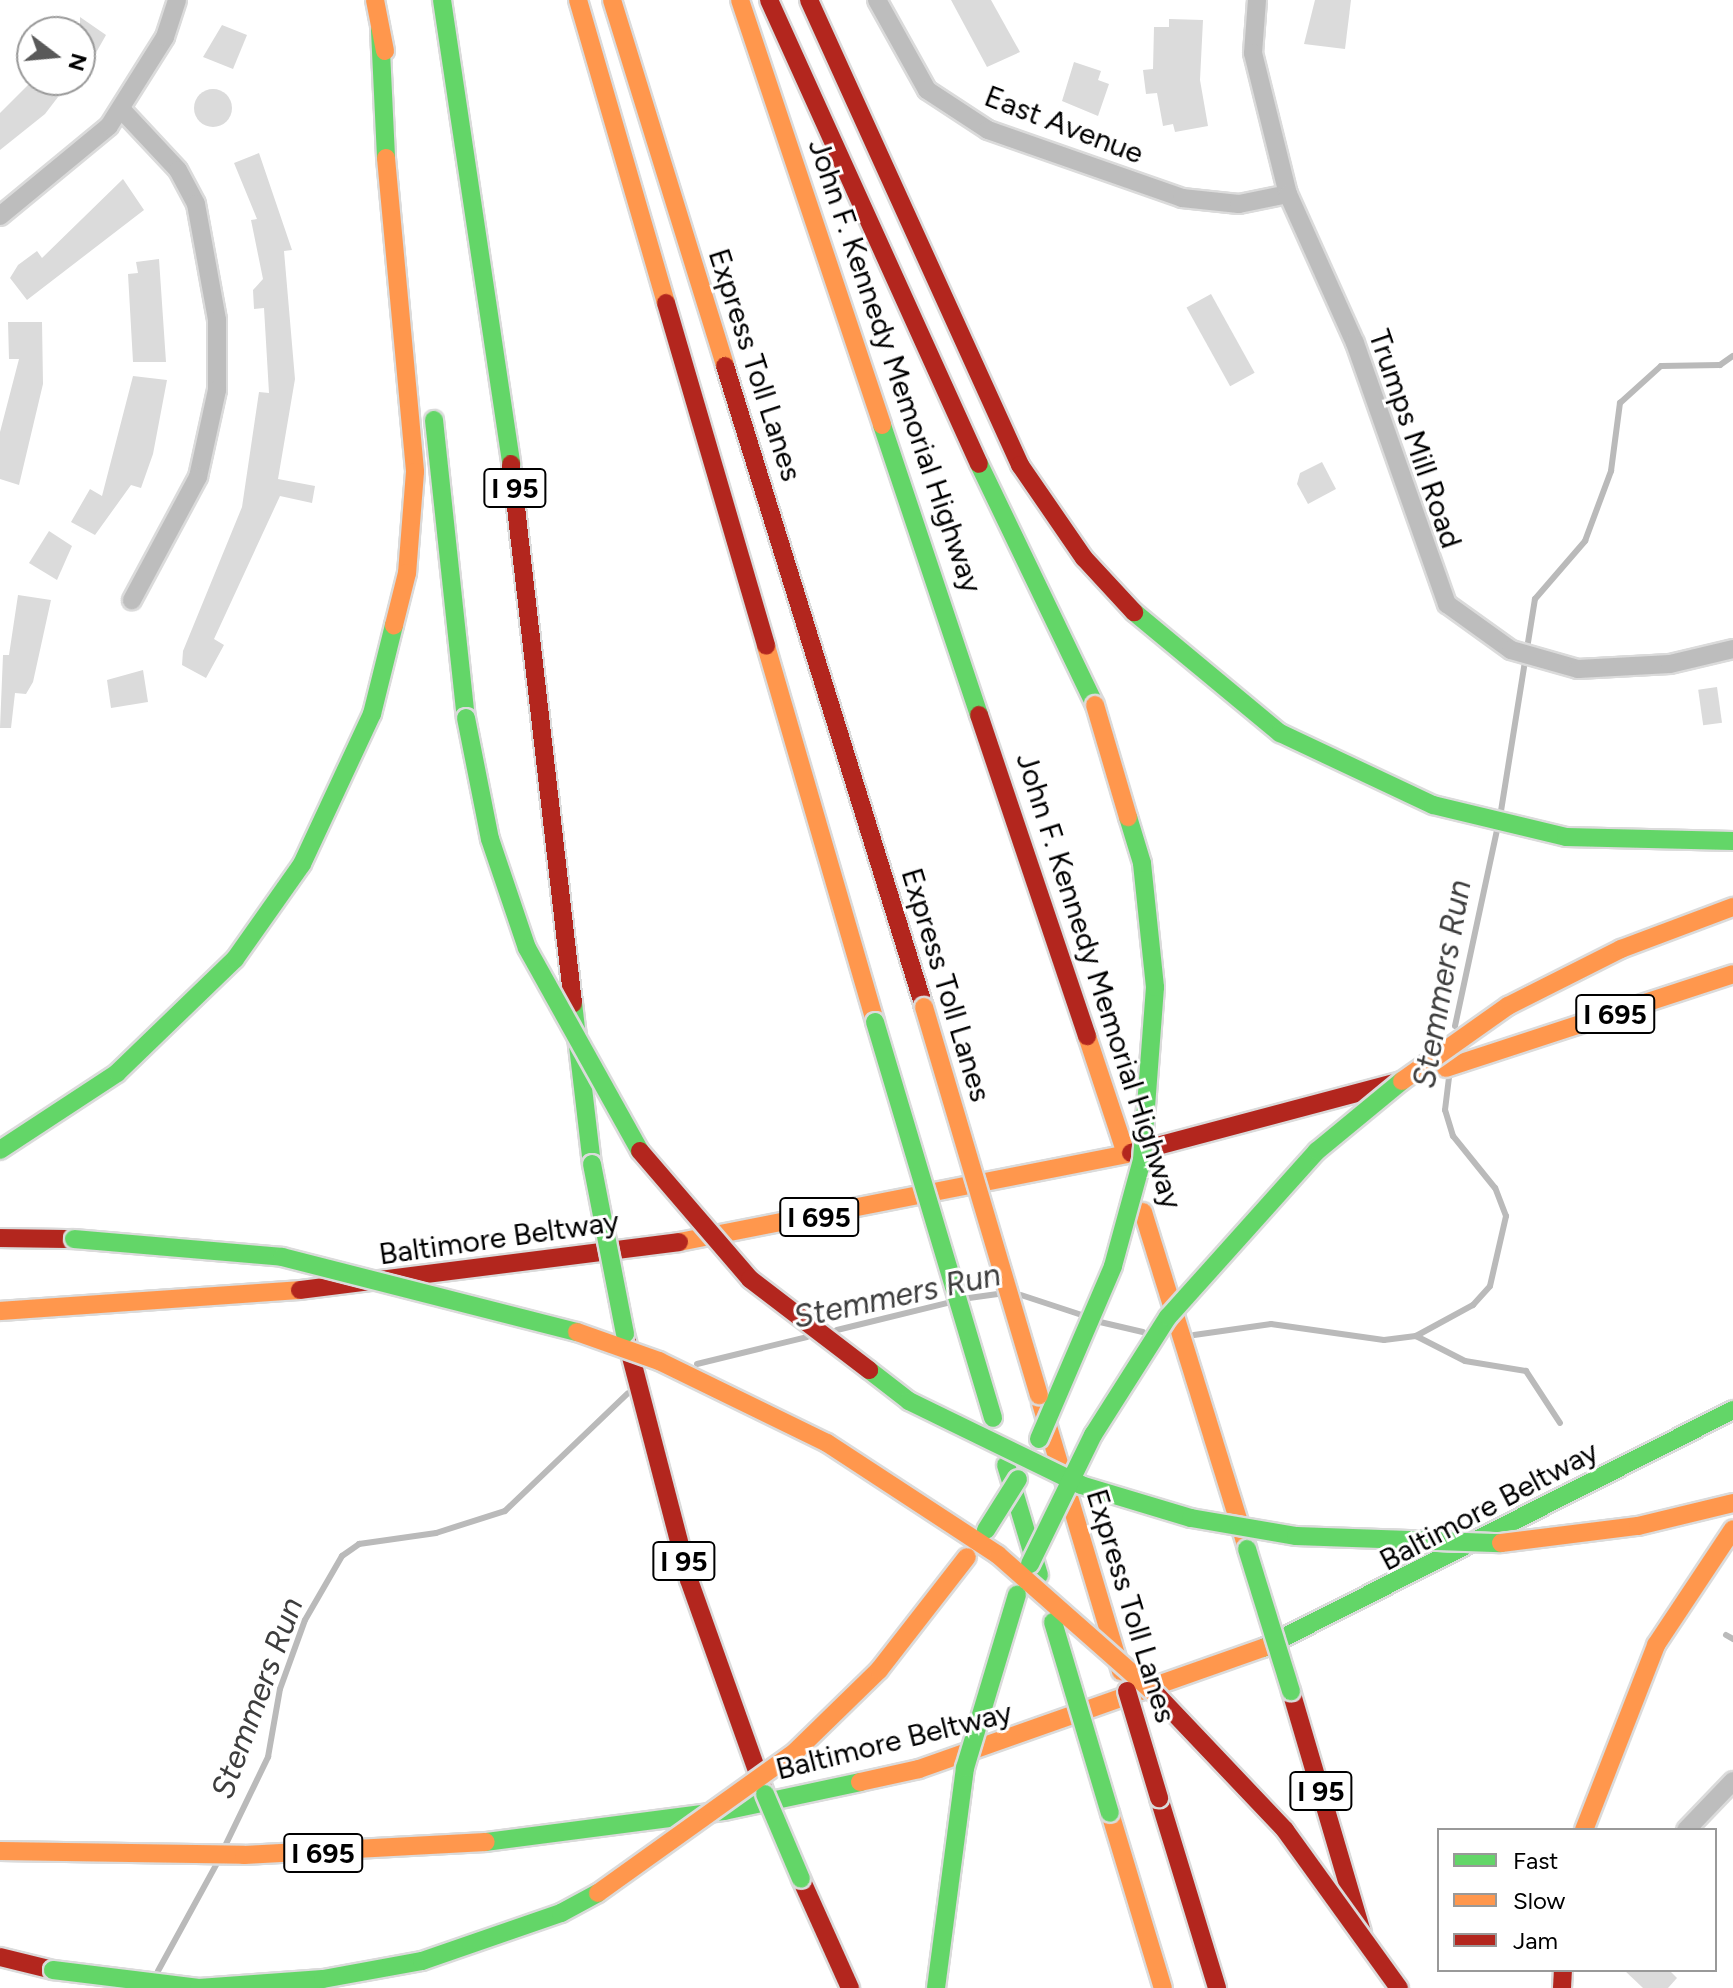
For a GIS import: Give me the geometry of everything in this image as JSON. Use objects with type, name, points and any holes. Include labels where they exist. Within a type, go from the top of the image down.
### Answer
[{"type":"highway","points":[[375,0],[424,328]]},
{"type":"highway","name":"I 95","points":[[442,0],[502,381],[592,1164],[647,1433],[689,1580],[801,1879],[850,1988]]},
{"type":"highway","points":[[578,0],[875,1022],[1163,1988]]},
{"type":"highway","name":"Express Toll Lanes","points":[[612,0],[924,1007],[1217,1988]]},
{"type":"highway","name":"John F. Kennedy Memorial Highway","points":[[740,0],[1079,1009],[1291,1691],[1378,1988]]},
{"type":"highway","points":[[0,1957],[53,1970],[150,1986],[283,1984],[422,1961],[524,1929],[640,1869],[752,1789],[855,1696],[928,1612],[1011,1491],[1075,1367],[1142,1160],[1154,1067],[1153,947],[1134,824],[1095,705],[925,355],[769,0]]},
{"type":"highway","points":[[809,0],[1005,436],[1076,548],[1143,625],[1227,697],[1312,751],[1433,805],[1566,837],[1733,841]]},
{"type":"highway","points":[[0,1150],[117,1073],[235,959],[310,850],[372,714],[400,608],[414,500],[412,386],[379,104],[380,30]]},
{"type":"highway","points":[[433,403],[466,718],[490,839],[527,948],[633,1143],[750,1279],[909,1401],[1081,1485],[1191,1518],[1296,1536],[1410,1545],[1523,1542],[1638,1526],[1733,1503]]},
{"type":"highway","points":[[936,1988],[955,1820],[1009,1620],[1080,1458],[1168,1317],[1267,1199],[1434,1054],[1586,965],[1733,907]]},
{"type":"highway","name":"I 695","points":[[1446,1068],[1733,974]]},
{"type":"highway","name":"Baltimore Beltway","points":[[0,1311],[340,1287],[687,1241],[1092,1163],[1418,1076]]},
{"type":"highway","points":[[0,1238],[74,1239],[256,1253],[499,1306],[659,1361],[827,1443],[998,1555],[1134,1671],[1285,1830],[1399,1988]]},
{"type":"highway","name":"Baltimore Beltway","points":[[0,1851],[244,1855],[509,1841],[710,1813],[919,1769],[1245,1656],[1427,1571],[1733,1410]]},
{"type":"highway","points":[[1585,1828],[1627,1705],[1656,1645],[1733,1529]]},
{"type":"street","points":[[0,216],[93,142],[121,109],[165,37],[177,0]]},
{"type":"street","name":"East Avenue","points":[[877,0],[919,80],[988,130],[1182,198],[1239,204],[1288,194]]},
{"type":"street","name":"Trumps Mill Road","points":[[1257,0],[1253,53],[1288,194],[1355,343],[1435,585],[1465,622],[1511,650],[1534,658],[1614,669],[1733,649]]},
{"type":"street","points":[[121,109],[178,170],[196,204],[217,320],[217,390],[198,477],[132,600]]},
{"type":"street","points":[[1688,1828],[1733,1781]]},
{"type":"building","points":[[951,0],[991,0],[1020,52],[987,67]]},
{"type":"building","points":[[1315,0],[1351,0],[1345,49],[1304,44]]},
{"type":"building","points":[[1169,19],[1203,20],[1200,80],[1208,126],[1175,132],[1173,124],[1163,126],[1157,93],[1146,94],[1143,70],[1153,69],[1154,27],[1169,27]]},
{"type":"building","points":[[222,25],[247,35],[233,69],[203,57]]},
{"type":"building","points":[[96,28],[106,35],[96,53]]},
{"type":"building","points":[[1074,62],[1101,71],[1098,80],[1109,84],[1098,116],[1062,101]]},
{"type":"building","points":[[213,89],[226,95],[232,108],[226,121],[213,127],[200,121],[194,108],[200,95]]},
{"type":"building","points":[[17,96],[59,96],[45,114],[0,150],[0,113]]},
{"type":"building","points":[[259,153],[292,250],[284,251],[295,379],[278,479],[315,486],[312,503],[280,496],[214,639],[224,645],[206,678],[182,665],[183,651],[242,507],[259,392],[269,393],[264,308],[254,309],[253,290],[263,279],[251,220],[257,219],[234,163]]},
{"type":"building","points":[[123,179],[144,210],[27,300],[10,278],[18,265],[37,251],[42,258]]},
{"type":"building","points":[[159,259],[166,362],[133,362],[128,274],[138,273],[136,262]]},
{"type":"building","points":[[1211,294],[1255,373],[1230,386],[1187,308]]},
{"type":"building","points":[[8,322],[42,322],[43,384],[19,485],[0,479],[0,432],[19,359],[9,359]]},
{"type":"building","points":[[133,376],[167,380],[153,454],[141,488],[131,485],[95,535],[71,522],[90,489],[102,496]]},
{"type":"building","points":[[1322,462],[1336,489],[1308,504],[1297,484],[1300,473]]},
{"type":"building","points":[[49,531],[72,546],[57,580],[29,563]]},
{"type":"building","points":[[18,595],[51,600],[33,682],[26,694],[15,693],[11,728],[0,728],[3,655],[9,655]]},
{"type":"building","points":[[143,670],[148,702],[111,708],[107,680]]},
{"type":"building","points":[[1717,687],[1722,723],[1703,725],[1698,690]]},
{"type":"building","points":[[1626,1972],[1671,1972],[1677,1978],[1668,1988],[1643,1988]]},
{"type":"waterway","name":"Stemmers Run","points":[[1501,811],[1535,599],[1585,541],[1611,471],[1620,403],[1661,366],[1720,365],[1733,356]]},
{"type":"waterway","name":"Stemmers Run","points":[[1455,1026],[1497,830]]},
{"type":"waterway","name":"Stemmers Run","points":[[1194,1335],[1271,1324],[1384,1340],[1416,1336],[1473,1305],[1490,1286],[1506,1216],[1495,1188],[1453,1136],[1445,1110],[1449,1077]]},
{"type":"waterway","name":"Stemmers Run","points":[[969,1298],[998,1294]]},
{"type":"waterway","name":"Stemmers Run","points":[[1021,1295],[1082,1315]]},
{"type":"waterway","name":"Stemmers Run","points":[[837,1330],[947,1303]]},
{"type":"waterway","name":"Stemmers Run","points":[[1100,1322],[1143,1332]]},
{"type":"waterway","points":[[1416,1336],[1465,1361],[1526,1371],[1560,1423]]},
{"type":"waterway","points":[[697,1364],[807,1337]]},
{"type":"waterway","name":"Stemmers Run","points":[[226,1844],[268,1757],[280,1689],[305,1620],[342,1556],[359,1544],[436,1533],[505,1511],[628,1393]]},
{"type":"waterway","points":[[1726,1635],[1733,1639]]},
{"type":"waterway","name":"Stemmers Run","points":[[158,1971],[216,1865]]},
{"type":"traffic: fast","points":[[442,0],[511,464]]},
{"type":"traffic: fast","points":[[380,30],[386,158]]},
{"type":"traffic: fast","points":[[434,420],[466,718]]},
{"type":"traffic: fast","points":[[882,425],[979,715]]},
{"type":"traffic: fast","points":[[979,464],[1095,705]]},
{"type":"traffic: fast","points":[[1134,612],[1280,733],[1433,805],[1566,837],[1733,841]]},
{"type":"traffic: fast","points":[[0,1150],[117,1073],[235,959],[302,864],[372,714],[394,625]]},
{"type":"traffic: fast","points":[[466,718],[490,839],[527,948],[640,1151]]},
{"type":"traffic: fast","points":[[1039,1439],[1113,1266],[1142,1160],[1155,987],[1142,863],[1128,817]]},
{"type":"traffic: fast","points":[[573,1003],[592,1164]]},
{"type":"traffic: fast","points":[[875,1022],[993,1418]]},
{"type":"traffic: fast","points":[[1030,1564],[1093,1435],[1168,1317],[1317,1151],[1402,1081]]},
{"type":"traffic: fast","points":[[592,1164],[625,1334]]},
{"type":"traffic: fast","points":[[74,1239],[282,1257],[577,1332]]},
{"type":"traffic: fast","points":[[869,1370],[909,1401],[1081,1485],[1191,1518],[1296,1536],[1501,1543]]},
{"type":"traffic: fast","points":[[1263,1648],[1733,1410]]},
{"type":"traffic: fast","points":[[1006,1465],[1039,1575]]},
{"type":"traffic: fast","points":[[986,1530],[1018,1479]]},
{"type":"traffic: fast","points":[[1247,1549],[1291,1691]]},
{"type":"traffic: fast","points":[[936,1988],[965,1768],[1017,1595]]},
{"type":"traffic: fast","points":[[1053,1622],[1110,1813]]},
{"type":"traffic: fast","points":[[486,1842],[724,1811],[860,1782]]},
{"type":"traffic: fast","points":[[765,1794],[801,1879]]},
{"type":"traffic: fast","points":[[53,1970],[199,1988],[323,1979],[422,1961],[561,1913],[598,1893]]},
{"type":"traffic: slow","points":[[375,0],[385,51]]},
{"type":"traffic: slow","points":[[578,0],[666,303]]},
{"type":"traffic: slow","points":[[612,0],[725,366]]},
{"type":"traffic: slow","points":[[740,0],[882,425]]},
{"type":"traffic: slow","points":[[386,158],[415,472],[407,573],[394,625]]},
{"type":"traffic: slow","points":[[766,646],[875,1022]]},
{"type":"traffic: slow","points":[[1095,705],[1128,817]]},
{"type":"traffic: slow","points":[[1402,1081],[1508,1006],[1621,949],[1733,907]]},
{"type":"traffic: slow","points":[[1446,1068],[1733,974]]},
{"type":"traffic: slow","points":[[924,1007],[1039,1395]]},
{"type":"traffic: slow","points":[[1087,1036],[1123,1145]]},
{"type":"traffic: slow","points":[[679,1242],[1131,1153]]},
{"type":"traffic: slow","points":[[1143,1212],[1247,1549]]},
{"type":"traffic: slow","points":[[0,1311],[300,1290]]},
{"type":"traffic: slow","points":[[577,1332],[659,1361],[827,1443],[998,1555],[1157,1695]]},
{"type":"traffic: slow","points":[[1041,1403],[1121,1671]]},
{"type":"traffic: slow","points":[[1501,1543],[1638,1526],[1733,1503]]},
{"type":"traffic: slow","points":[[1585,1828],[1656,1645],[1733,1529]]},
{"type":"traffic: slow","points":[[598,1893],[796,1751],[879,1670],[967,1557]]},
{"type":"traffic: slow","points":[[860,1782],[919,1769],[1263,1648]]},
{"type":"traffic: slow","points":[[1110,1813],[1163,1988]]},
{"type":"traffic: slow","points":[[0,1851],[244,1855],[486,1842]]},
{"type":"traffic: jam","points":[[769,0],[979,464]]},
{"type":"traffic: jam","points":[[809,0],[1020,465],[1084,558],[1134,612]]},
{"type":"traffic: jam","points":[[666,303],[766,646]]},
{"type":"traffic: jam","points":[[725,366],[924,1007]]},
{"type":"traffic: jam","points":[[511,464],[573,1003]]},
{"type":"traffic: jam","points":[[979,715],[1087,1036]]},
{"type":"traffic: jam","points":[[1131,1153],[1402,1081]]},
{"type":"traffic: jam","points":[[640,1151],[750,1279],[869,1370]]},
{"type":"traffic: jam","points":[[0,1238],[74,1239]]},
{"type":"traffic: jam","points":[[300,1290],[679,1242]]},
{"type":"traffic: jam","points":[[625,1334],[689,1580],[765,1794]]},
{"type":"traffic: jam","points":[[1127,1691],[1159,1798]]},
{"type":"traffic: jam","points":[[1291,1691],[1362,1932]]},
{"type":"traffic: jam","points":[[1157,1695],[1285,1830],[1399,1988]]},
{"type":"traffic: jam","points":[[1159,1798],[1217,1988]]},
{"type":"traffic: jam","points":[[801,1879],[850,1988]]},
{"type":"traffic: jam","points":[[0,1957],[53,1970]]},
{"type":"traffic: jam","points":[[1562,1988],[1563,1972]]}]
